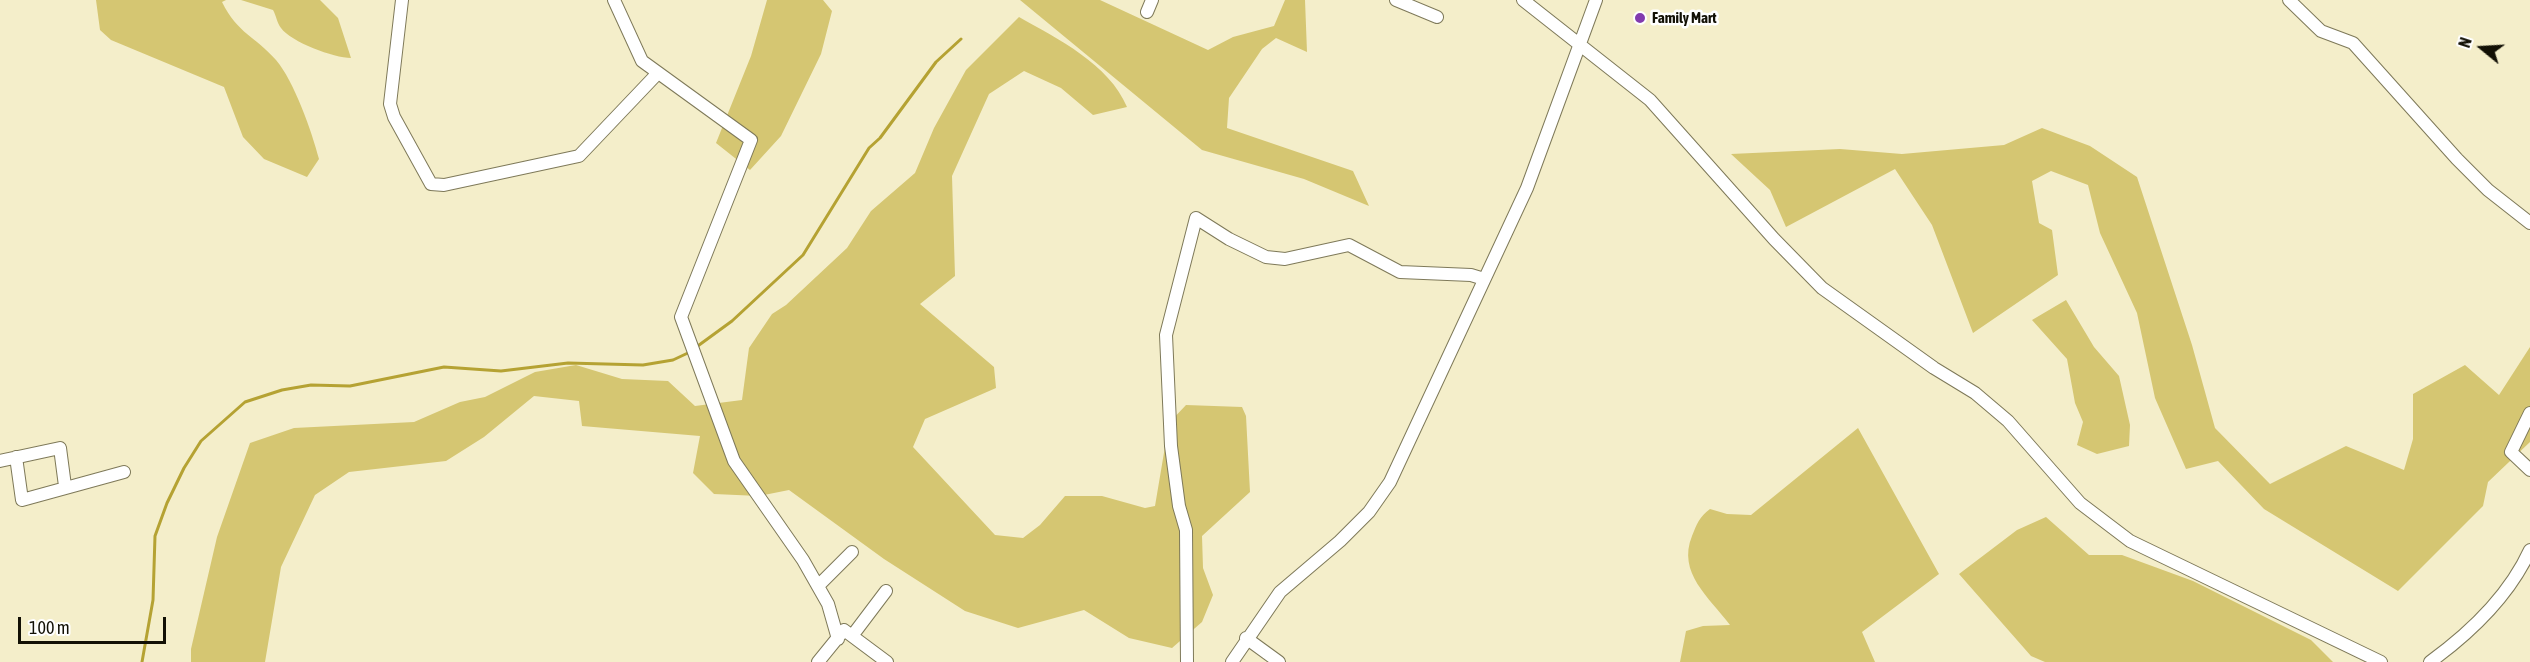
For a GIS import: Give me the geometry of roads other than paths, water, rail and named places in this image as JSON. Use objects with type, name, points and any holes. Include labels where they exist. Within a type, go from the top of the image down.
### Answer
[{"type":"street","points":[[402,0],[390,104],[394,117],[431,184],[444,185],[579,156],[657,74]]},
{"type":"street","points":[[614,0],[642,61],[751,141],[681,317],[734,461],[775,517],[818,586],[828,604],[838,639]]},
{"type":"street","points":[[1147,12],[1152,0]]},
{"type":"street","points":[[1396,0],[1437,17]]},
{"type":"street","points":[[1523,0],[1650,100],[1774,239],[1822,288],[1934,369],[1975,393],[2008,421],[2058,480],[2104,522],[2130,541],[2381,662]]},
{"type":"street","points":[[1232,662],[1246,638],[1280,592],[1340,541],[1369,512],[1390,482],[1527,188],[1596,0]]},
{"type":"street","points":[[2289,0],[2321,31],[2354,43],[2457,159],[2488,190],[2530,223]]},
{"type":"street","points":[[1187,662],[1186,530],[1179,506],[1171,446],[1166,335],[1196,218],[1229,239],[1266,257],[1285,259],[1349,245],[1400,272],[1471,275],[1484,279]]},
{"type":"street","points":[[2530,413],[2511,452],[2530,470]]},
{"type":"street","points":[[0,460],[60,448],[65,486]]},
{"type":"street","points":[[16,457],[22,500],[65,486],[124,472]]},
{"type":"street","points":[[2430,662],[2505,594],[2517,578],[2530,550]]},
{"type":"street","points":[[818,586],[852,552]]},
{"type":"street","points":[[852,636],[886,591]]},
{"type":"street","points":[[819,662],[844,630],[887,662]]},
{"type":"street","points":[[1246,638],[1279,662]]},
{"type":"waterway","points":[[695,348],[732,321],[803,255],[869,148],[880,138],[936,62],[961,39]]},
{"type":"waterway","points":[[142,662],[153,600],[155,536],[167,503],[184,468],[201,441],[245,402],[282,390],[311,385],[350,386],[444,367],[501,371],[568,363],[643,365],[673,360],[690,352]]},
{"type":"place","name":"Family Mart","points":[[1640,18]]}]
